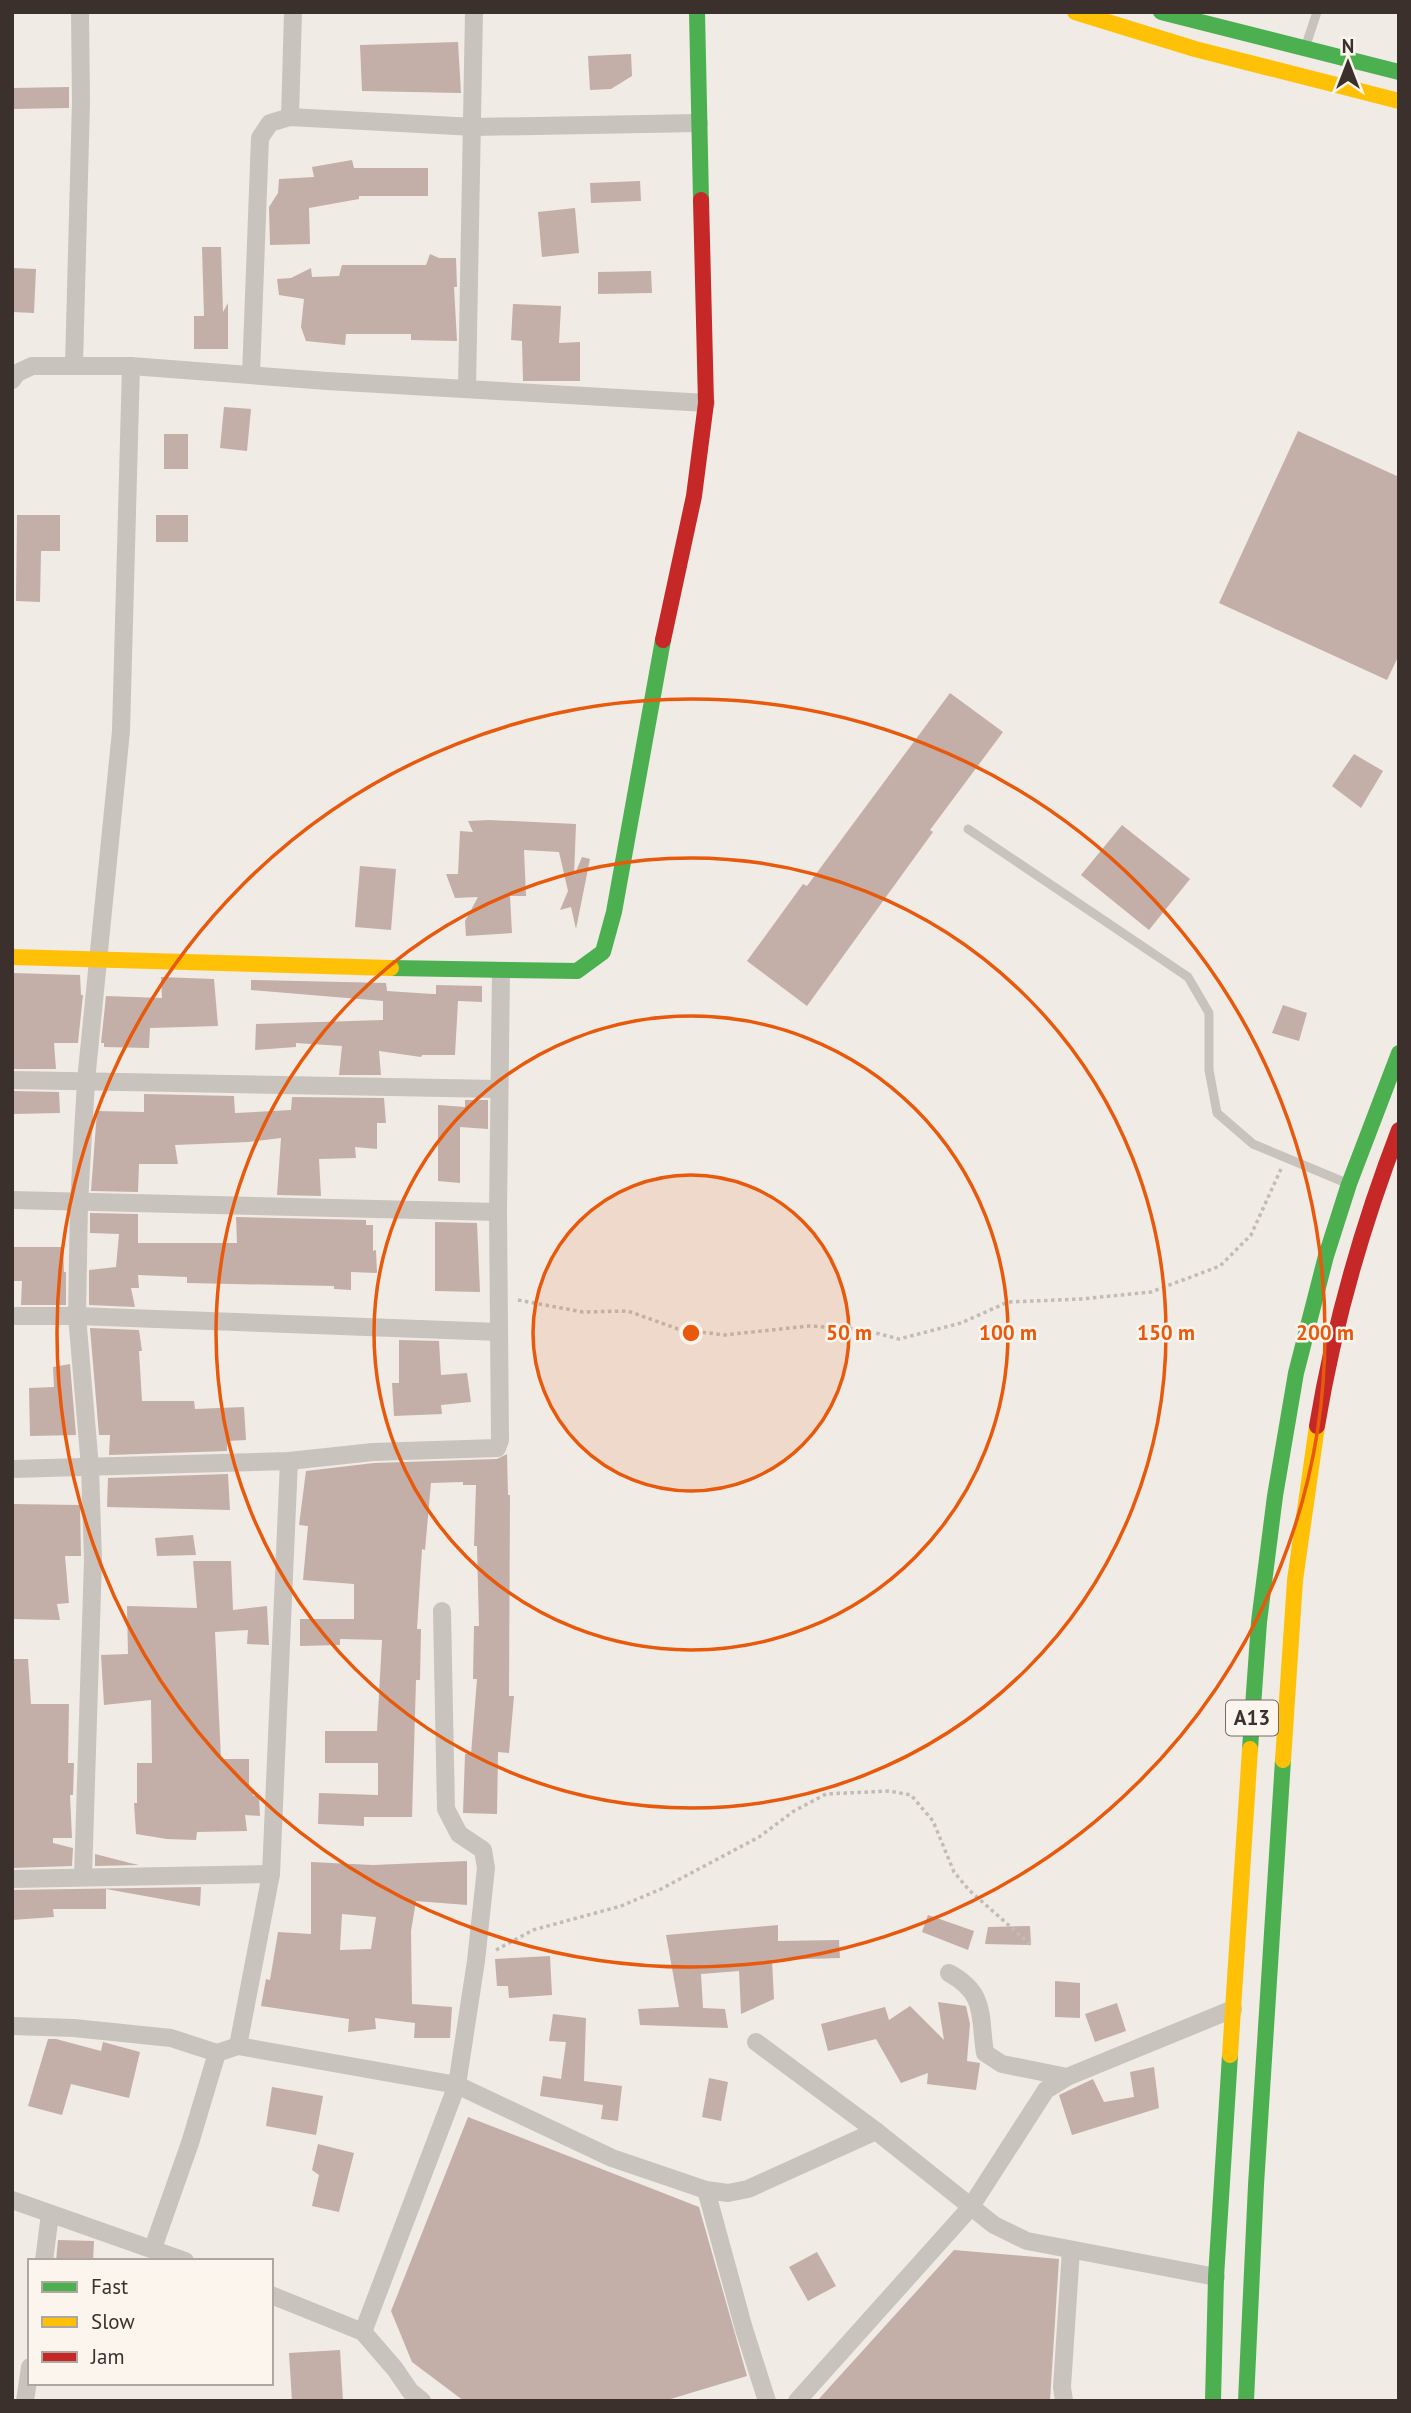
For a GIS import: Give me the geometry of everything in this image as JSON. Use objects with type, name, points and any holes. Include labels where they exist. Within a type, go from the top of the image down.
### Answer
[{"type":"main road","points":[[12,957],[578,971],[603,952],[614,912],[661,650],[694,496],[706,403],[696,12]]},
{"type":"main road","points":[[1075,12],[1135,33],[1234,61],[1399,101]]},
{"type":"main road","points":[[1161,12],[1399,72]]},
{"type":"main road","name":"A13","points":[[1213,2401],[1216,2277],[1259,1622],[1275,1496],[1296,1373],[1326,1256],[1349,1184],[1399,1053]]},
{"type":"main road","name":"A13","points":[[1246,2401],[1252,2223],[1291,1622],[1305,1499],[1326,1379],[1354,1265],[1399,1130]]},
{"type":"street","points":[[74,365],[81,102],[80,12]]},
{"type":"street","points":[[289,117],[293,12]]},
{"type":"street","points":[[467,388],[474,127],[474,12]]},
{"type":"street","points":[[251,374],[260,138],[270,123],[289,117],[474,127],[699,123]]},
{"type":"street","points":[[12,380],[17,373],[32,366],[131,366],[706,403]]},
{"type":"street","points":[[83,1877],[93,1560],[90,1467],[77,1316],[79,1203],[86,1081],[121,731],[131,366]]},
{"type":"street","points":[[12,1469],[289,1461],[373,1452],[497,1448],[500,1440],[500,971]]},
{"type":"street","points":[[12,1080],[498,1089]]},
{"type":"street","points":[[12,1200],[498,1212]]},
{"type":"street","points":[[12,1316],[77,1316],[499,1332]]},
{"type":"street","points":[[238,2046],[271,1874],[289,1461]]},
{"type":"street","points":[[363,2332],[457,2085],[476,1961],[486,1868],[483,1850],[459,1834],[446,1809],[442,1611]]},
{"type":"street","points":[[12,1879],[271,1874]]},
{"type":"street","points":[[949,1973],[966,1983],[978,1999],[985,2053],[1002,2064],[1067,2077]]},
{"type":"street","points":[[797,2401],[970,2208],[1046,2090],[1067,2077],[1233,2009]]},
{"type":"street","points":[[12,2026],[74,2028],[171,2038],[218,2053],[238,2046],[457,2085],[612,2158],[706,2190],[728,2193],[748,2189],[876,2131]]},
{"type":"street","points":[[756,2042],[876,2131],[994,2225],[1027,2241],[1216,2277]]},
{"type":"street","points":[[153,2248],[218,2053]]},
{"type":"street","points":[[706,2190],[767,2401]]},
{"type":"street","points":[[12,2200],[180,2259]]},
{"type":"street","points":[[44,2259],[50,2214]]},
{"type":"street","points":[[1064,2401],[1062,2387],[1070,2250]]},
{"type":"street","points":[[273,2296],[363,2332],[410,2391],[422,2401]]},
{"type":"street","points":[[25,2401],[28,2381]]},
{"type":"lane","points":[[1304,49],[1317,12]]},
{"type":"lane","points":[[968,829],[1188,976],[1209,1013],[1209,1070],[1217,1113],[1253,1144],[1349,1184]]},
{"type":"path","points":[[499,1297],[583,1312],[628,1311],[678,1329],[724,1335],[809,1326],[860,1329],[899,1339],[961,1322],[1007,1302],[1081,1299],[1151,1292],[1220,1266],[1251,1234],[1286,1158]]},
{"type":"path","points":[[476,1961],[533,1930],[621,1906],[661,1889],[759,1837],[794,1811],[826,1794],[889,1791],[911,1795],[933,1821],[954,1872],[968,1890],[1031,1945]]},
{"type":"building","points":[[458,42],[461,93],[362,91],[360,45]]},
{"type":"building","points":[[631,54],[632,76],[611,89],[590,90],[588,56]]},
{"type":"building","points":[[69,87],[69,108],[12,109],[12,88]]},
{"type":"building","points":[[352,160],[354,168],[428,168],[428,196],[359,196],[359,199],[309,208],[310,244],[270,245],[269,207],[278,193],[279,179],[314,177],[312,167]]},
{"type":"building","points":[[640,181],[641,201],[591,203],[590,183]]},
{"type":"building","points":[[575,208],[579,253],[542,257],[538,212]]},
{"type":"building","points":[[202,247],[221,247],[223,312],[228,303],[228,349],[194,349],[194,316],[204,316]]},
{"type":"building","points":[[430,254],[439,258],[456,258],[457,287],[454,287],[457,341],[411,340],[411,334],[346,334],[345,345],[306,341],[301,327],[304,299],[279,295],[277,279],[291,278],[311,268],[312,277],[339,276],[342,265],[426,265]]},
{"type":"building","points":[[12,268],[36,269],[34,313],[12,312]]},
{"type":"building","points":[[651,271],[652,293],[598,294],[598,272]]},
{"type":"building","points":[[513,304],[561,306],[559,343],[580,342],[580,381],[523,381],[522,341],[511,340]]},
{"type":"building","points":[[224,407],[251,409],[247,451],[220,448]]},
{"type":"building","points":[[1298,431],[1399,477],[1399,655],[1387,680],[1219,603]]},
{"type":"building","points":[[164,434],[188,434],[188,469],[164,469]]},
{"type":"building","points":[[17,515],[60,515],[60,551],[41,551],[40,602],[16,601]]},
{"type":"building","points":[[156,515],[188,515],[188,542],[156,542]]},
{"type":"building","points":[[950,693],[1003,732],[930,830],[933,832],[807,1006],[747,961],[803,884],[807,886]]},
{"type":"building","points":[[1354,754],[1383,771],[1361,808],[1332,786]]},
{"type":"building","points":[[468,821],[576,824],[574,876],[582,857],[590,859],[576,929],[571,907],[560,910],[568,891],[559,852],[524,850],[526,896],[510,896],[512,933],[466,936],[465,921],[478,897],[455,898],[446,874],[458,874],[460,831],[473,832]]},
{"type":"building","points":[[1122,825],[1190,879],[1149,930],[1081,875]]},
{"type":"building","points":[[360,866],[396,869],[391,930],[355,927]]},
{"type":"building","points":[[12,973],[80,975],[83,995],[78,1043],[54,1043],[56,1069],[13,1069]]},
{"type":"building","points":[[161,977],[214,979],[218,1026],[150,1028],[149,1048],[104,1047],[104,1043],[101,1043],[106,996],[162,998]]},
{"type":"building","points":[[251,980],[386,983],[387,991],[433,994],[436,994],[436,985],[482,986],[482,1002],[458,1001],[455,1055],[421,1057],[379,1051],[381,1075],[339,1075],[342,1046],[296,1043],[296,1047],[255,1050],[256,1024],[383,1020],[383,1001],[251,990]]},
{"type":"building","points":[[1283,1005],[1307,1013],[1299,1041],[1272,1033]]},
{"type":"building","points":[[13,1091],[59,1092],[60,1113],[13,1114]]},
{"type":"building","points":[[144,1094],[234,1096],[235,1113],[291,1110],[292,1097],[384,1098],[386,1123],[377,1123],[377,1149],[355,1147],[356,1158],[319,1159],[321,1196],[277,1195],[281,1138],[175,1145],[178,1164],[139,1164],[138,1192],[91,1191],[97,1111],[144,1112]]},
{"type":"building","points":[[465,1100],[488,1100],[488,1129],[460,1127],[460,1183],[438,1181],[438,1105],[465,1107]]},
{"type":"building","points":[[90,1213],[138,1214],[138,1243],[237,1243],[236,1217],[366,1220],[366,1225],[373,1225],[373,1251],[376,1250],[377,1273],[351,1272],[351,1290],[334,1289],[334,1286],[187,1283],[187,1277],[138,1275],[139,1288],[131,1288],[135,1307],[89,1305],[89,1270],[116,1267],[119,1234],[90,1233]]},
{"type":"building","points":[[435,1222],[477,1223],[480,1292],[435,1291]]},
{"type":"building","points":[[12,1247],[63,1247],[66,1305],[21,1305],[22,1281],[12,1281]]},
{"type":"building","points":[[90,1328],[139,1330],[142,1351],[139,1351],[142,1401],[194,1401],[195,1409],[244,1407],[246,1440],[227,1441],[227,1451],[109,1455],[110,1435],[99,1435]]},
{"type":"building","points":[[399,1340],[439,1341],[441,1375],[467,1373],[471,1402],[441,1405],[442,1414],[394,1416],[392,1383],[399,1383]]},
{"type":"building","points":[[70,1364],[76,1435],[30,1436],[29,1388],[54,1387],[53,1367]]},
{"type":"building","points":[[507,1454],[510,1495],[509,1696],[514,1696],[509,1753],[498,1752],[497,1814],[463,1813],[465,1754],[471,1754],[477,1679],[473,1679],[474,1626],[479,1626],[477,1546],[474,1546],[476,1485],[463,1485],[463,1482],[431,1483],[425,1550],[422,1549],[417,1629],[421,1629],[420,1680],[416,1680],[412,1817],[364,1817],[364,1826],[318,1824],[319,1793],[378,1795],[378,1763],[325,1763],[325,1731],[377,1731],[382,1640],[340,1639],[340,1645],[300,1646],[300,1619],[354,1619],[354,1584],[303,1580],[308,1526],[299,1525],[306,1471],[374,1463],[497,1459]]},
{"type":"building","points":[[228,1474],[230,1510],[107,1507],[108,1478]]},
{"type":"building","points":[[12,1504],[80,1505],[81,1556],[65,1556],[69,1603],[57,1604],[60,1620],[12,1619]]},
{"type":"building","points":[[193,1535],[196,1555],[157,1556],[155,1538]]},
{"type":"building","points":[[193,1561],[231,1561],[233,1610],[267,1606],[269,1645],[247,1644],[248,1630],[215,1632],[221,1759],[249,1759],[249,1790],[253,1790],[253,1796],[259,1795],[260,1816],[245,1815],[247,1831],[197,1832],[196,1840],[167,1839],[136,1834],[134,1803],[137,1803],[137,1763],[152,1763],[151,1700],[104,1705],[101,1655],[128,1654],[127,1606],[197,1608]]},
{"type":"building","points":[[12,1659],[28,1659],[31,1704],[69,1704],[68,1763],[74,1763],[73,1795],[70,1795],[72,1838],[53,1838],[53,1843],[73,1848],[72,1866],[12,1868]]},
{"type":"building","points":[[95,1854],[130,1863],[139,1865],[95,1866]]},
{"type":"building","points":[[467,1861],[467,1905],[416,1901],[411,1931],[412,2004],[452,2007],[450,2038],[414,2038],[415,2023],[375,2018],[376,2029],[348,2032],[349,2019],[261,2006],[266,1979],[270,1980],[278,1932],[311,1934],[311,1862],[373,1865]],"holes":[[[342,1914],[376,1917],[371,1949],[340,1950]]]},
{"type":"building","points":[[201,1887],[200,1906],[106,1889],[106,1909],[53,1909],[54,1917],[12,1920],[12,1890]]},
{"type":"building","points":[[928,1915],[974,1931],[968,1950],[922,1932]]},
{"type":"building","points":[[778,1925],[778,1941],[839,1940],[840,1958],[772,1960],[774,1999],[741,2014],[739,1971],[701,1974],[703,2008],[725,2009],[728,2028],[640,2025],[638,2009],[679,2007],[666,1935]]},
{"type":"building","points":[[1030,1926],[1031,1945],[985,1944],[988,1927]]},
{"type":"building","points":[[550,1956],[552,1995],[509,1998],[508,1986],[497,1986],[495,1959]]},
{"type":"building","points":[[1055,1981],[1080,1983],[1080,2018],[1055,2017]]},
{"type":"building","points":[[938,2002],[966,2006],[970,2024],[967,2061],[980,2063],[976,2090],[927,2084],[928,2073],[901,2083],[876,2039],[828,2051],[821,2024],[885,2007],[889,2020],[910,2006],[944,2040]]},
{"type":"building","points":[[1117,2003],[1126,2031],[1095,2042],[1085,2014]]},
{"type":"building","points":[[553,2014],[586,2018],[584,2081],[622,2086],[618,2121],[601,2119],[603,2105],[540,2096],[543,2076],[561,2079],[566,2042],[549,2041]]},
{"type":"building","points":[[48,2039],[101,2051],[103,2042],[140,2052],[129,2098],[71,2084],[62,2115],[28,2106]]},
{"type":"building","points":[[1154,2067],[1159,2108],[1072,2135],[1059,2095],[1093,2079],[1104,2102],[1134,2097],[1130,2072]]},
{"type":"building","points":[[709,2078],[728,2082],[721,2121],[702,2117]]},
{"type":"building","points":[[272,2087],[323,2096],[316,2135],[266,2126]]},
{"type":"building","points":[[468,2117],[699,2207],[747,2376],[664,2401],[464,2401],[412,2362],[391,2311]]},
{"type":"building","points":[[318,2144],[354,2153],[339,2212],[312,2206],[319,2175],[312,2170]]},
{"type":"building","points":[[58,2240],[94,2241],[93,2259],[56,2259]]},
{"type":"building","points":[[954,2250],[1059,2259],[1050,2401],[817,2401]]},
{"type":"building","points":[[817,2252],[836,2286],[808,2301],[789,2267]]},
{"type":"building","points":[[340,2350],[343,2401],[292,2401],[289,2353]]},
{"type":"traffic: fast","points":[[697,12],[701,200]]},
{"type":"traffic: fast","points":[[1161,12],[1399,72]]},
{"type":"traffic: fast","points":[[391,968],[577,971],[603,952],[614,912],[663,640]]},
{"type":"traffic: fast","points":[[1250,1749],[1259,1622],[1275,1496],[1296,1373],[1326,1256],[1349,1184],[1399,1053]]},
{"type":"traffic: fast","points":[[1246,2401],[1256,2185],[1283,1760]]},
{"type":"traffic: fast","points":[[1213,2401],[1216,2277],[1230,2055]]},
{"type":"traffic: slow","points":[[1075,12],[1195,49],[1399,101]]},
{"type":"traffic: slow","points":[[12,957],[391,968]]},
{"type":"traffic: slow","points":[[1283,1760],[1295,1580],[1317,1426]]},
{"type":"traffic: slow","points":[[1230,2055],[1250,1749]]},
{"type":"traffic: jam","points":[[663,640],[694,496],[706,403],[701,200]]},
{"type":"traffic: jam","points":[[1317,1426],[1350,1276],[1399,1130]]}]
